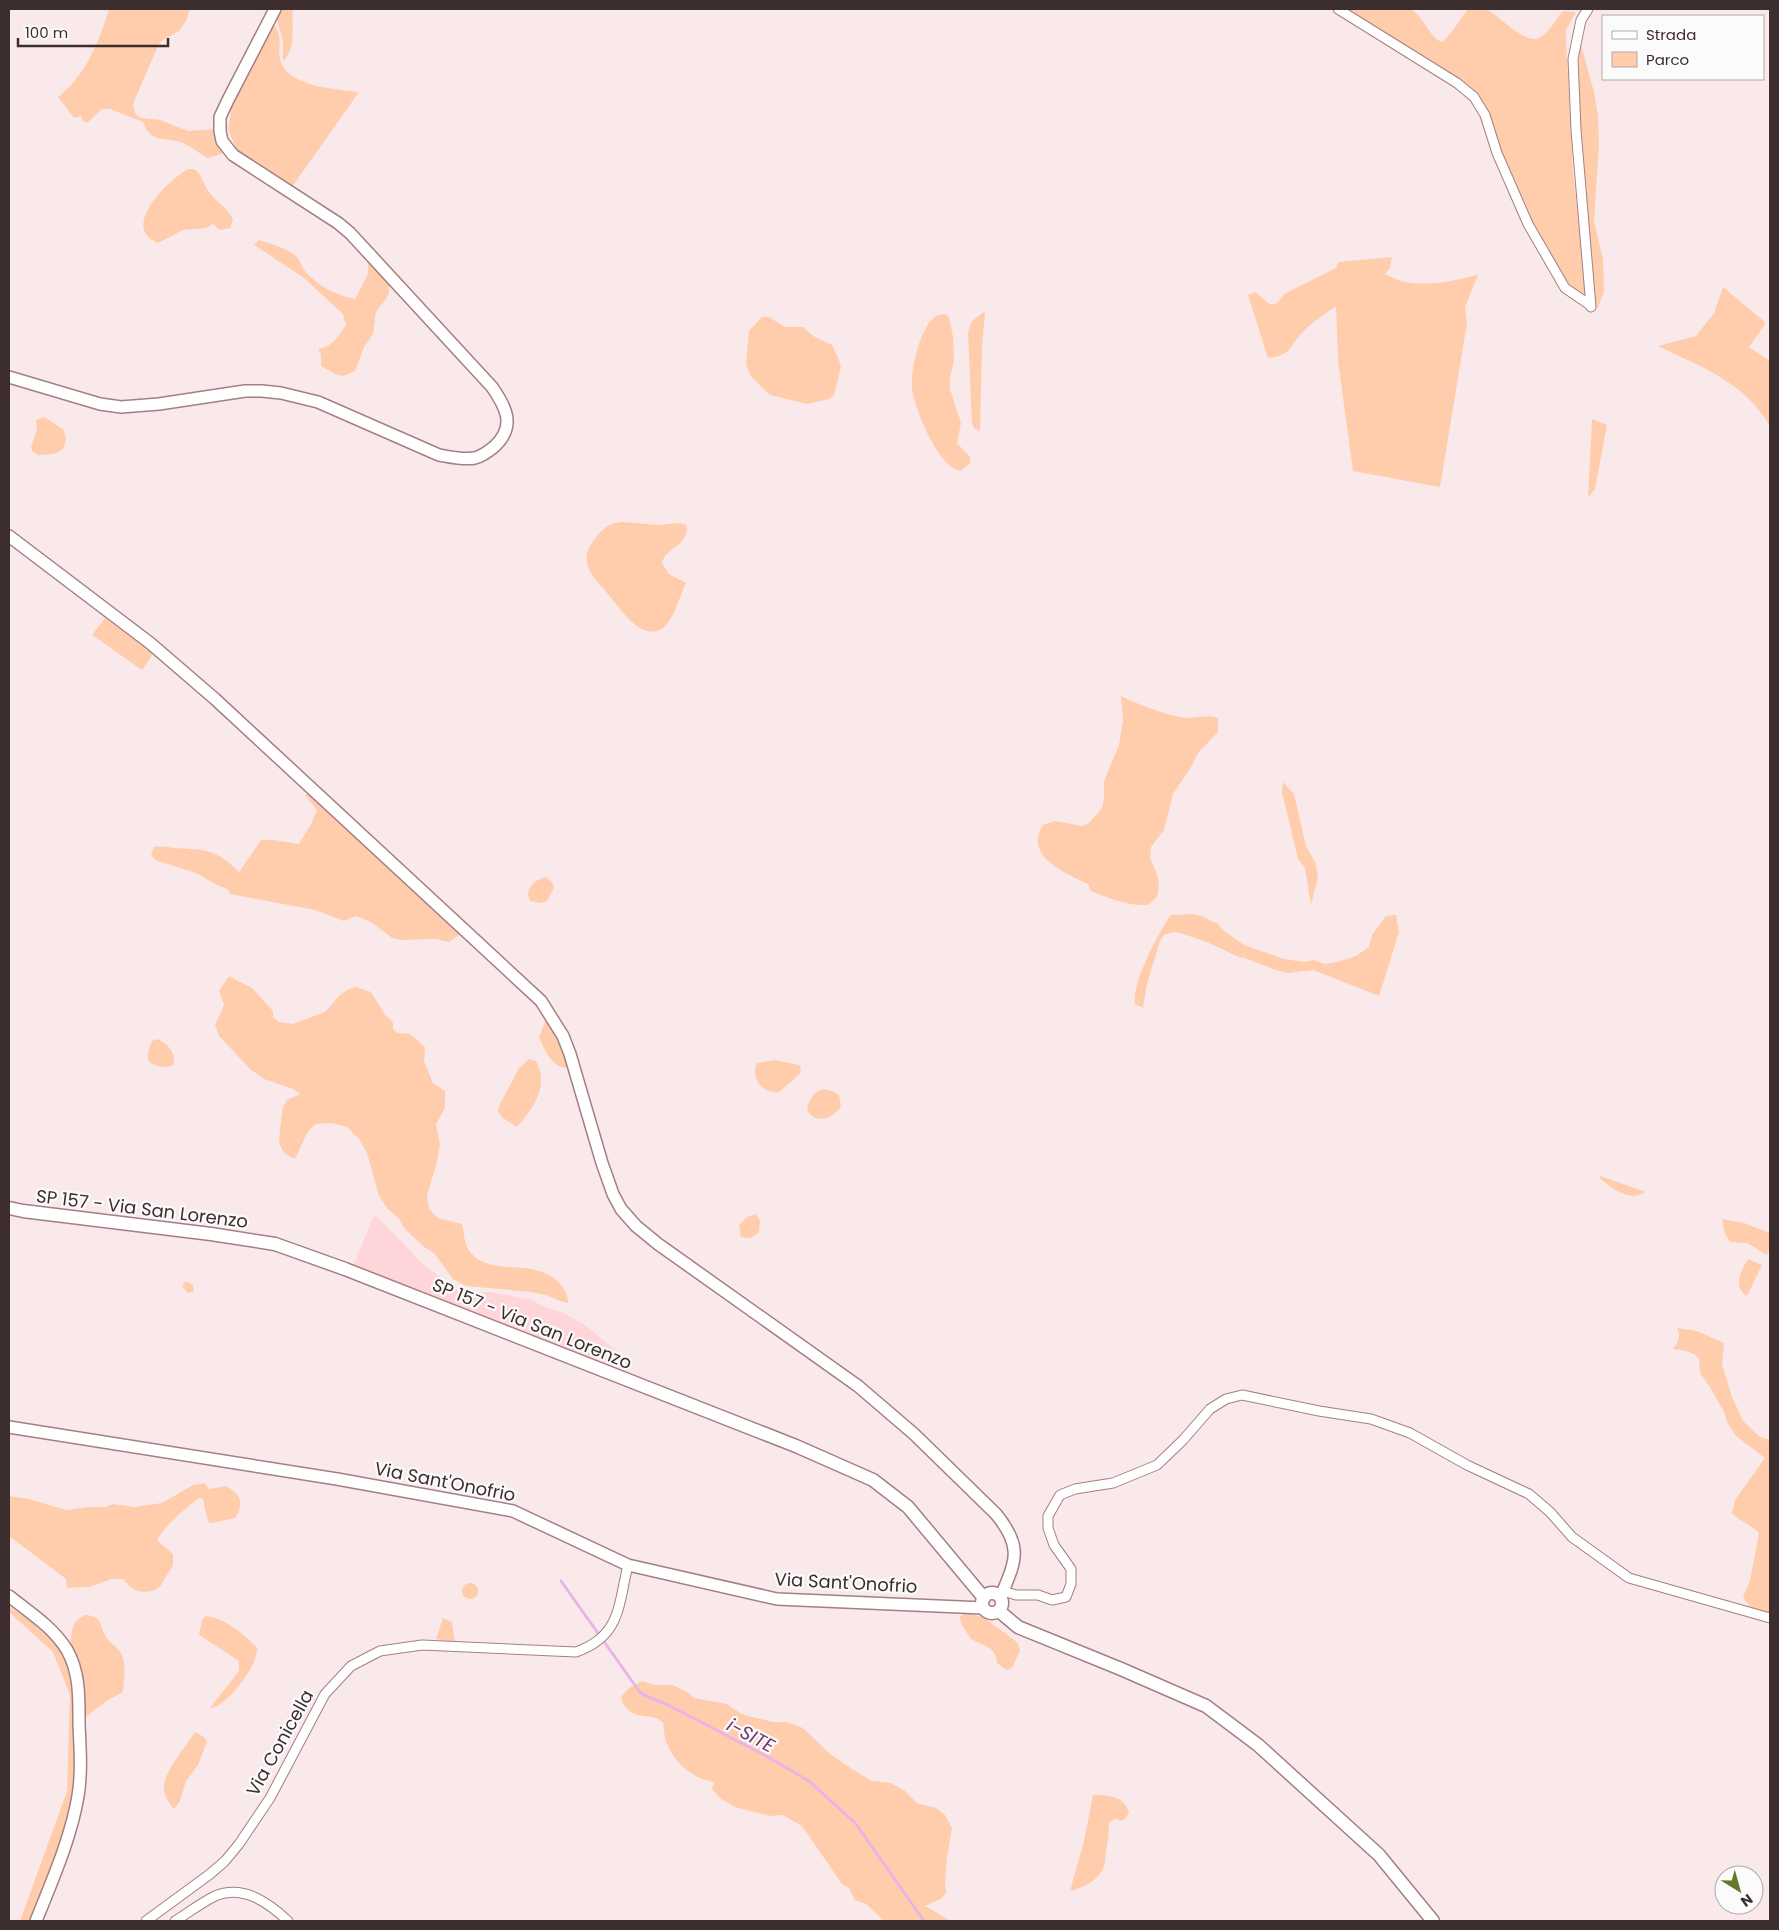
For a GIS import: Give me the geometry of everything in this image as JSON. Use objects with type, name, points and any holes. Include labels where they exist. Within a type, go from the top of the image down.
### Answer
[{"type":"main road","name":"SP 157 - Via San Lorenzo","points":[[9,1208],[275,1244],[351,1271],[796,1446],[873,1480],[908,1507],[984,1603]]},
{"type":"main road","points":[[992,1593],[1002,1594],[1002,1606],[999,1611],[989,1613],[984,1603],[992,1593]]},
{"type":"main road","points":[[999,1611],[1018,1627],[1206,1706],[1258,1745],[1379,1855],[1433,1921]]},
{"type":"street","points":[[9,377],[100,404],[120,407],[159,404],[245,391],[262,390],[281,393],[318,402],[439,455],[458,458],[475,458],[488,453],[500,441],[507,430],[506,414],[502,401],[492,387],[350,233],[338,223],[233,155],[222,141],[220,117],[275,9]]},
{"type":"street","points":[[1338,9],[1457,83],[1474,97],[1485,115],[1497,153],[1528,224],[1566,288],[1591,308],[1576,130],[1573,59],[1581,20],[1588,9]]},
{"type":"street","points":[[9,536],[150,644],[215,698],[541,1001],[563,1036],[602,1163],[613,1194],[621,1209],[636,1226],[658,1244],[802,1344],[864,1391],[914,1434],[983,1501],[1007,1528],[1014,1544],[1014,1561],[1002,1594],[1038,1595],[1052,1600],[1066,1597],[1071,1584],[1071,1569],[1054,1545],[1048,1528],[1048,1516],[1060,1495],[1075,1489],[1113,1483],[1157,1465],[1183,1440],[1210,1409],[1226,1399],[1242,1395],[1319,1411],[1371,1418],[1410,1433],[1467,1465],[1529,1494],[1550,1512],[1572,1537],[1629,1578],[1770,1618]]},
{"type":"street","name":"Via Sant'Onofrio","points":[[9,1427],[337,1479],[513,1511],[628,1565],[777,1599],[984,1603]]},
{"type":"street","name":"Via Conicella","points":[[146,1921],[210,1874],[225,1861],[239,1844],[270,1798],[325,1694],[351,1666],[380,1652],[422,1645],[576,1652],[588,1648],[606,1634],[615,1622],[628,1565]]},
{"type":"street","points":[[9,1596],[51,1630],[67,1650],[79,1687],[80,1778],[78,1795],[63,1848],[36,1921]]},
{"type":"street","points":[[175,1921],[215,1896],[240,1892],[255,1897],[275,1909],[288,1921]]},
{"type":"shaded area","points":[[373,1217],[378,1217],[423,1264],[453,1287],[465,1293],[491,1292],[529,1299],[562,1312],[585,1325],[614,1349],[630,1379],[351,1271]]},
{"type":"green space","points":[[109,9],[190,9],[186,21],[179,31],[163,40],[158,46],[133,106],[136,115],[142,118],[160,120],[188,131],[215,129],[224,153],[208,158],[178,141],[155,137],[143,122],[110,109],[102,109],[87,123],[83,121],[81,116],[74,118],[58,97],[68,89],[90,58],[101,34]]},
{"type":"green space","points":[[282,9],[293,9],[292,43],[283,61],[283,41],[277,20]]},
{"type":"green space","points":[[1342,9],[1411,9],[1420,17],[1434,36],[1442,42],[1468,9],[1486,9],[1520,34],[1533,39],[1539,38],[1546,33],[1563,11],[1576,12],[1566,30],[1566,39],[1573,171],[1586,295],[1579,294],[1574,290],[1560,272],[1530,220],[1495,134],[1470,90]]},
{"type":"green space","points":[[274,25],[280,38],[280,59],[284,68],[292,76],[325,88],[359,92],[292,187],[240,154],[228,129],[232,106]]},
{"type":"green space","points":[[1580,41],[1594,92],[1598,116],[1599,144],[1594,221],[1603,259],[1604,292],[1597,309],[1594,304],[1580,126],[1578,84]]},
{"type":"green space","points":[[188,169],[194,169],[199,173],[210,193],[231,215],[233,220],[230,228],[220,230],[213,224],[206,228],[183,230],[158,243],[147,236],[143,227],[145,216],[159,193]]},
{"type":"green space","points":[[259,240],[292,252],[298,258],[305,271],[316,282],[328,290],[341,295],[355,299],[368,274],[368,261],[390,284],[388,296],[376,312],[373,334],[364,347],[355,371],[344,376],[337,375],[321,366],[321,354],[318,349],[328,346],[335,340],[346,325],[343,314],[304,278],[254,245]]},
{"type":"green space","points":[[1392,257],[1390,268],[1385,274],[1407,282],[1431,284],[1478,275],[1465,307],[1467,323],[1440,487],[1353,471],[1338,361],[1336,306],[1305,330],[1285,353],[1268,358],[1248,295],[1256,292],[1270,304],[1277,303],[1284,294],[1336,268],[1338,262]]},
{"type":"green space","points":[[1723,287],[1766,323],[1749,347],[1770,361],[1770,426],[1747,398],[1721,377],[1658,346],[1696,336],[1714,313]]},
{"type":"green space","points":[[985,311],[980,431],[974,428],[972,424],[968,333],[971,322]]},
{"type":"green space","points":[[945,314],[949,317],[953,337],[954,360],[950,389],[961,423],[957,443],[970,457],[970,463],[961,471],[952,467],[936,449],[923,423],[912,389],[913,371],[921,337],[932,320],[938,315]]},
{"type":"green space","points":[[762,317],[769,317],[785,327],[803,327],[813,336],[832,345],[841,367],[834,395],[829,399],[807,404],[770,395],[750,375],[746,364],[749,331]]},
{"type":"green space","points":[[44,417],[64,430],[66,439],[63,449],[54,454],[38,455],[32,451],[31,447],[37,429],[36,420]]},
{"type":"green space","points":[[1592,419],[1607,425],[1595,489],[1588,498]]},
{"type":"green space","points":[[623,522],[659,525],[680,523],[686,525],[687,531],[682,541],[668,553],[662,563],[669,574],[686,583],[668,623],[656,631],[640,628],[632,622],[596,580],[588,567],[587,552],[594,539],[608,526]]},
{"type":"green space","points":[[105,618],[153,654],[142,670],[92,635]]},
{"type":"green space","points":[[1121,696],[1149,708],[1179,717],[1209,716],[1218,718],[1218,732],[1198,753],[1173,794],[1164,830],[1151,847],[1150,858],[1157,874],[1159,885],[1157,897],[1148,905],[1126,903],[1091,891],[1088,884],[1058,869],[1049,862],[1038,846],[1038,836],[1043,825],[1055,821],[1082,826],[1089,823],[1102,808],[1104,781],[1119,745],[1123,720]]},
{"type":"green space","points":[[1283,782],[1294,794],[1306,846],[1315,862],[1318,877],[1311,905],[1305,868],[1298,859],[1282,792]]},
{"type":"green space","points":[[311,791],[462,933],[449,942],[436,939],[401,940],[392,938],[371,922],[356,916],[344,921],[315,910],[230,894],[228,889],[196,873],[155,860],[151,854],[154,847],[202,850],[223,858],[239,872],[261,840],[299,844],[317,810],[305,795]]},
{"type":"green space","points":[[546,877],[552,882],[554,888],[547,901],[541,903],[530,901],[528,892],[531,885]]},
{"type":"green space","points":[[1193,914],[1218,924],[1223,930],[1244,945],[1284,959],[1305,962],[1314,960],[1324,964],[1356,956],[1369,947],[1372,935],[1386,916],[1396,915],[1399,932],[1379,996],[1313,970],[1287,973],[1276,970],[1241,958],[1207,942],[1174,932],[1164,935],[1160,941],[1147,984],[1143,1008],[1135,1004],[1137,984],[1141,971],[1153,945],[1171,915]]},
{"type":"green space","points":[[229,976],[252,988],[273,1011],[273,1017],[279,1022],[293,1024],[325,1012],[340,995],[349,989],[356,987],[371,992],[385,1015],[393,1022],[393,1029],[398,1033],[410,1034],[425,1047],[424,1061],[433,1083],[445,1091],[445,1108],[436,1124],[440,1145],[427,1195],[429,1209],[438,1218],[462,1224],[467,1246],[471,1253],[479,1260],[489,1264],[524,1268],[546,1274],[556,1280],[563,1288],[568,1303],[531,1292],[466,1286],[453,1279],[434,1253],[424,1247],[405,1229],[399,1219],[387,1208],[379,1196],[367,1153],[359,1139],[347,1127],[332,1123],[315,1124],[307,1133],[294,1159],[284,1153],[279,1143],[283,1107],[287,1100],[300,1094],[293,1089],[264,1079],[250,1069],[219,1036],[215,1025],[224,1005],[219,991]]},
{"type":"green space","points":[[546,1019],[559,1036],[570,1067],[565,1068],[555,1064],[543,1047],[539,1037]]},
{"type":"green space","points":[[158,1039],[173,1053],[173,1065],[161,1066],[149,1062],[150,1046],[152,1041]]},
{"type":"green space","points":[[529,1059],[536,1061],[540,1070],[540,1088],[534,1105],[517,1127],[503,1118],[498,1112],[499,1106],[519,1068]]},
{"type":"green space","points":[[774,1060],[799,1065],[801,1068],[800,1074],[778,1092],[772,1092],[762,1087],[755,1074],[757,1063]]},
{"type":"green space","points":[[823,1089],[839,1095],[841,1106],[834,1114],[820,1119],[815,1118],[807,1110],[812,1097]]},
{"type":"green space","points":[[1600,1176],[1646,1192],[1630,1196],[1611,1187]]},
{"type":"green space","points":[[756,1214],[760,1221],[759,1232],[751,1238],[741,1237],[739,1225],[747,1217]]},
{"type":"green space","points":[[1722,1219],[1744,1223],[1770,1233],[1770,1246],[1767,1255],[1747,1243],[1730,1242],[1725,1234]]},
{"type":"green space","points":[[1748,1259],[1762,1265],[1747,1296],[1740,1288],[1739,1278]]},
{"type":"green space","points":[[186,1281],[193,1285],[194,1291],[188,1293],[182,1286]]},
{"type":"green space","points":[[1677,1328],[1697,1331],[1724,1343],[1722,1364],[1732,1397],[1743,1421],[1760,1437],[1770,1440],[1770,1614],[1754,1609],[1743,1597],[1750,1581],[1759,1533],[1732,1513],[1735,1500],[1765,1458],[1736,1436],[1710,1387],[1700,1373],[1699,1358],[1687,1351],[1673,1349],[1679,1339]]},
{"type":"green space","points":[[204,1483],[209,1489],[226,1486],[235,1493],[241,1504],[238,1513],[235,1518],[212,1523],[208,1522],[203,1499],[199,1498],[165,1528],[157,1540],[173,1554],[173,1565],[161,1585],[155,1590],[143,1592],[135,1590],[123,1579],[112,1579],[89,1587],[67,1588],[66,1579],[9,1536],[9,1496],[29,1499],[66,1510],[106,1507],[113,1504],[135,1507],[162,1503],[193,1485]]},
{"type":"green space","points":[[470,1583],[478,1591],[470,1599],[462,1591]]},
{"type":"green space","points":[[9,1606],[29,1620],[60,1649],[70,1673],[73,1696],[76,1775],[72,1809],[31,1921],[20,1921],[67,1791],[70,1695],[53,1652],[9,1612]]},
{"type":"green space","points":[[965,1613],[983,1617],[1018,1643],[1020,1651],[1012,1668],[1006,1670],[997,1663],[996,1656],[991,1649],[971,1639],[961,1624],[960,1616]]},
{"type":"green space","points":[[85,1615],[94,1617],[99,1621],[106,1637],[121,1653],[125,1670],[123,1692],[108,1700],[84,1718],[72,1657],[71,1633],[78,1619]]},
{"type":"green space","points":[[206,1616],[221,1620],[235,1628],[258,1649],[253,1664],[240,1684],[222,1703],[210,1708],[239,1671],[239,1661],[199,1635],[202,1620]]},
{"type":"green space","points":[[443,1618],[452,1622],[455,1642],[436,1639]]},
{"type":"green space","points":[[642,1681],[655,1685],[673,1685],[694,1698],[727,1704],[748,1716],[773,1722],[787,1722],[803,1728],[830,1754],[852,1769],[872,1781],[891,1783],[905,1791],[917,1803],[936,1808],[945,1815],[952,1828],[947,1858],[946,1893],[941,1899],[925,1906],[951,1921],[884,1921],[866,1904],[855,1900],[849,1888],[842,1884],[802,1826],[783,1815],[770,1816],[735,1807],[721,1799],[712,1789],[714,1782],[690,1773],[677,1761],[665,1738],[663,1722],[633,1713],[624,1705],[621,1697],[629,1688]]},
{"type":"green space","points":[[195,1732],[204,1737],[207,1742],[198,1765],[186,1781],[180,1801],[174,1809],[165,1796],[164,1784],[170,1769]]},
{"type":"green space","points":[[1093,1795],[1105,1795],[1120,1800],[1129,1812],[1122,1821],[1115,1819],[1109,1822],[1105,1862],[1102,1871],[1086,1885],[1070,1891],[1084,1841]]},
{"type":"waterway","name":"i-SITE","points":[[561,1581],[642,1694],[670,1706],[768,1757],[809,1781],[856,1824],[924,1921]]}]
